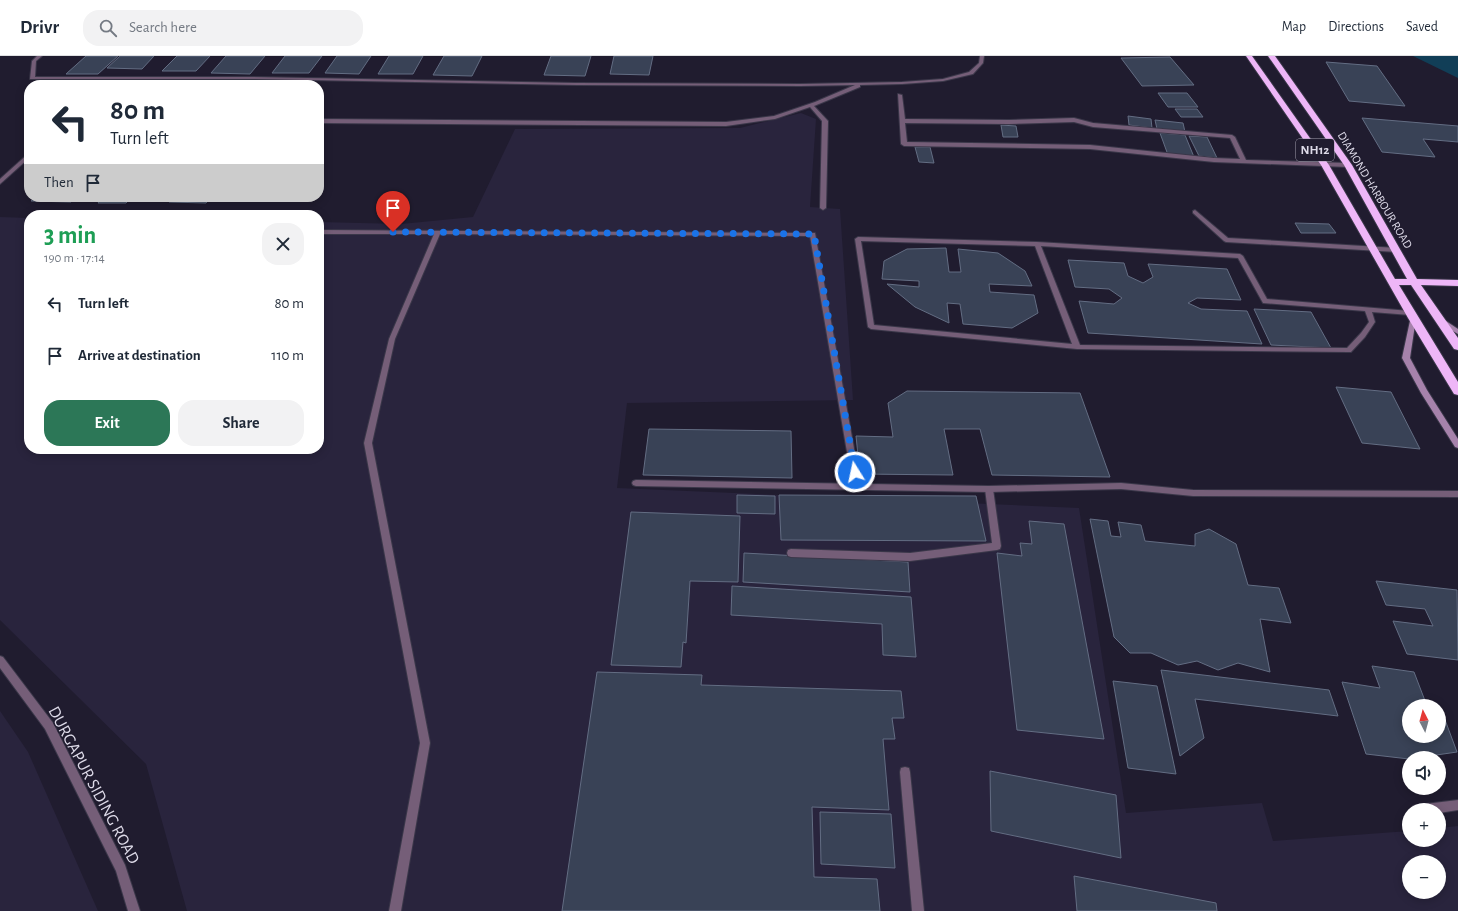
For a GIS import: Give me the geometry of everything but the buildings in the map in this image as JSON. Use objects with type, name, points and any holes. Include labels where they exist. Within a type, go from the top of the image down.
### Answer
[{"type":"highway","name":"NH12","points":[[1249,56],[1325,165],[1412,316],[1458,391]]},
{"type":"highway","name":"DIAMOND HARBOUR ROAD","points":[[1272,56],[1348,165],[1415,284],[1458,346]]},
{"type":"highway","points":[[1392,282],[1415,284],[1458,283]]},
{"type":"main road","points":[[1412,316],[1406,358],[1424,391],[1458,445]]},
{"type":"main road","points":[[1441,320],[1458,332]]},
{"type":"street","points":[[40,56],[34,61],[32,78],[253,78],[576,84],[800,85],[944,80],[971,73],[981,63],[982,56]]},
{"type":"street","points":[[324,121],[726,124],[775,118],[862,84]]},
{"type":"street","points":[[900,95],[904,144],[1090,147],[1244,162],[1348,165]]},
{"type":"street","points":[[811,105],[826,121],[823,208]]},
{"type":"street","points":[[902,121],[1009,122],[1074,120],[1093,125],[1232,137],[1244,162]]},
{"type":"street","points":[[0,182],[24,160]]},
{"type":"street","points":[[1195,212],[1226,240],[1397,250]]},
{"type":"street","points":[[324,232],[814,234],[857,487]]},
{"type":"street","points":[[395,911],[425,743],[368,443],[392,339],[438,232]]},
{"type":"street","points":[[1368,310],[1372,322],[1364,335],[1349,350],[1077,347],[871,327],[858,239],[1036,244],[1240,256],[1265,301],[1368,310],[1412,316]]},
{"type":"street","points":[[1036,244],[1077,347]]},
{"type":"street","points":[[636,483],[989,489],[1121,486],[1193,493],[1458,494]]},
{"type":"street","points":[[791,553],[910,557],[997,546],[989,489]]},
{"type":"street","name":"DURGAPUR SIDING ROAD","points":[[0,660],[49,726],[121,869],[134,911]]},
{"type":"street","points":[[905,772],[918,911]]},
{"type":"street","points":[[1446,807],[1458,806]]},
{"type":"shaded area","points":[[801,113],[816,119],[810,207],[840,209],[853,400],[627,403],[617,488],[1079,508],[1126,813],[1262,803],[1273,841],[1402,832],[1402,847],[1446,847],[1446,827],[1458,826],[1458,911],[187,911],[146,764],[0,620],[0,217],[24,218],[24,454],[324,454],[324,222],[401,224],[473,217],[515,129],[740,128]]},
{"type":"shaded area","points":[[0,711],[28,752],[98,911],[0,911]]},
{"type":"water","points":[[1413,56],[1458,56],[1458,78]]},
{"type":"route","points":[[393,232],[814,234],[855,472]]}]
